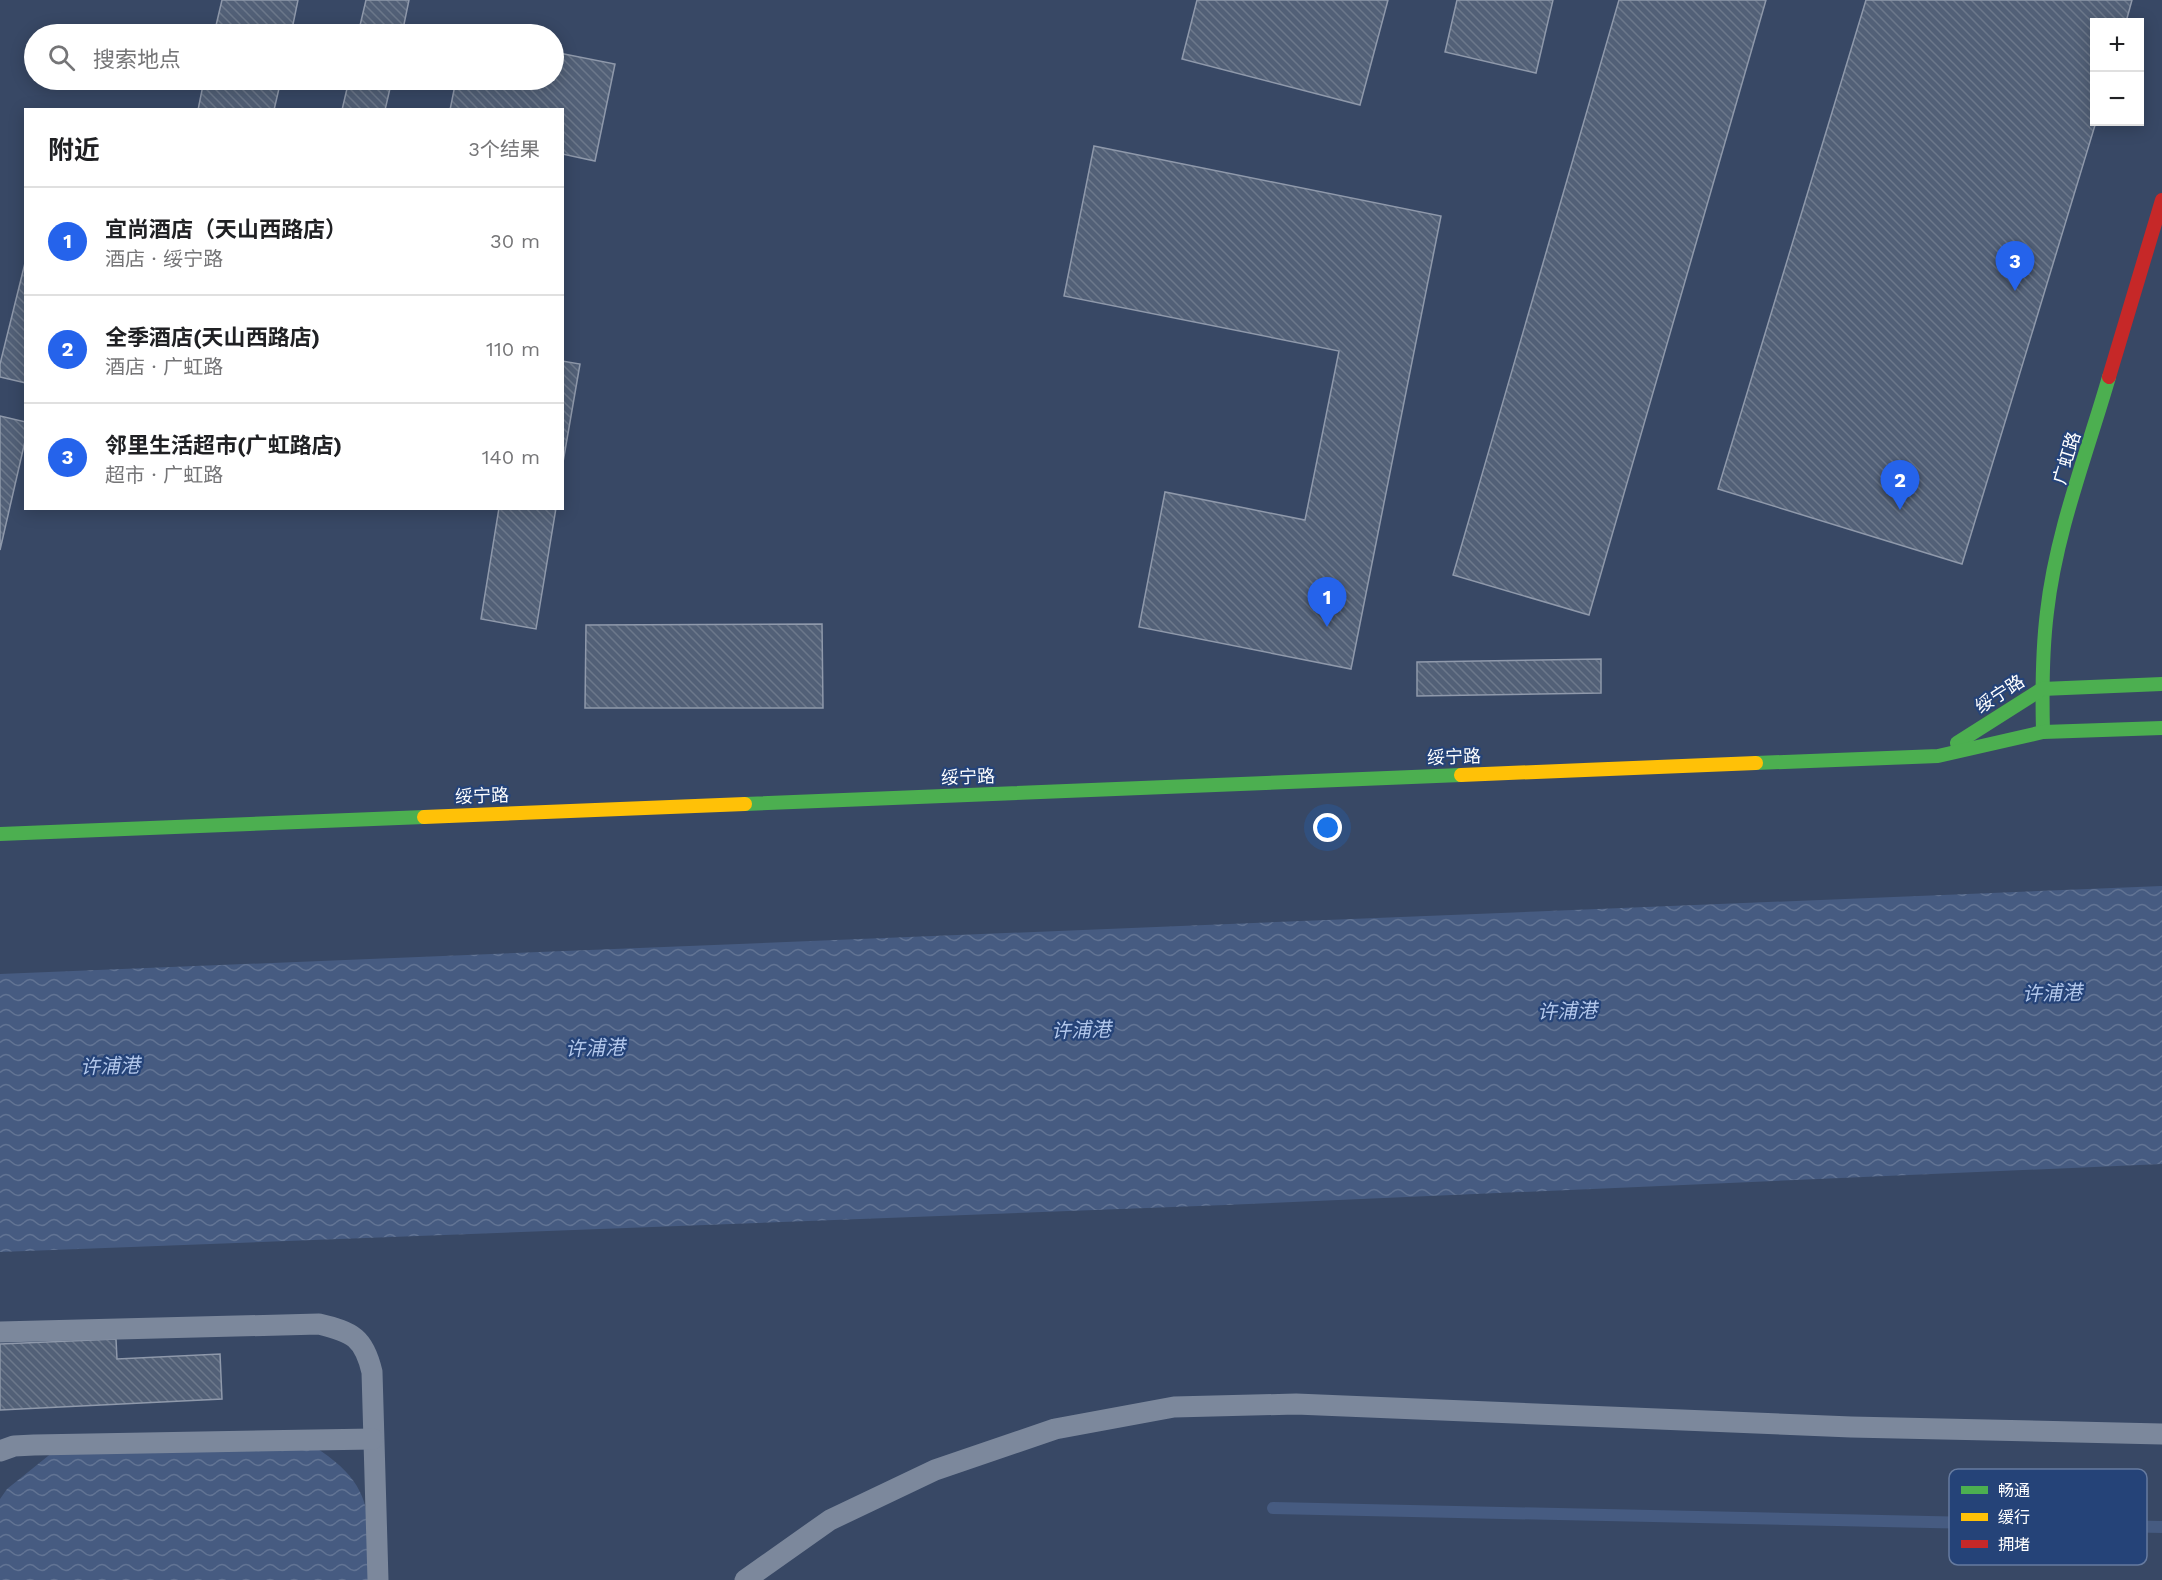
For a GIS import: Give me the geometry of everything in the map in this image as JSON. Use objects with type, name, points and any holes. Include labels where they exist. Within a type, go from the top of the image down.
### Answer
[{"type":"main road","name":"广虹路","points":[[2043,732],[2042,689],[2047,611],[2062,536],[2162,200]]},
{"type":"main road","name":"绥宁路","points":[[1938,756],[2042,689],[2162,684]]},
{"type":"main road","name":"绥宁路","points":[[0,834],[1938,756],[2043,732],[2162,728]]},
{"type":"lane","points":[[0,1332],[319,1324],[343,1330],[357,1338],[367,1351],[372,1372],[378,1580]]},
{"type":"lane","points":[[745,1580],[830,1520],[935,1470],[1055,1429],[1174,1407],[1296,1404],[1851,1427],[2162,1434]]},
{"type":"lane","points":[[0,1450],[14,1446],[34,1445],[373,1438]]},
{"type":"water","name":"许浦港","points":[[2162,886],[2162,1164],[1225,1205],[0,1252],[0,974]]},
{"type":"water","points":[[305,1441],[344,1469],[363,1498],[370,1534],[372,1580],[0,1580],[0,1499],[7,1489],[58,1448]]},
{"type":"building","points":[[222,0],[298,0],[293,24],[216,24]]},
{"type":"building","points":[[366,0],[409,0],[404,24],[360,24]]},
{"type":"building","points":[[1197,0],[1388,0],[1360,105],[1182,59]]},
{"type":"building","points":[[1457,0],[1553,0],[1536,73],[1445,52]]},
{"type":"building","points":[[1619,0],[1766,0],[1589,615],[1453,575]]},
{"type":"building","points":[[1866,0],[2132,0],[2127,18],[2090,18],[2090,126],[2095,126],[1962,564],[1718,489]]},
{"type":"building","points":[[564,54],[615,64],[595,161],[564,154],[564,108],[450,108],[454,90],[564,90]]},
{"type":"building","points":[[202,90],[279,90],[274,108],[198,108]]},
{"type":"building","points":[[347,90],[390,90],[385,108],[342,108]]},
{"type":"building","points":[[1094,146],[1441,216],[1351,669],[1139,627],[1165,492],[1305,520],[1339,351],[1064,296]]},
{"type":"building","points":[[24,267],[24,383],[0,377],[0,364]]},
{"type":"building","points":[[564,361],[580,364],[564,456]]},
{"type":"building","points":[[0,416],[24,422],[24,446],[0,550]]},
{"type":"building","points":[[499,510],[556,510],[536,629],[481,619]]},
{"type":"building","points":[[822,624],[823,708],[585,708],[586,625]]},
{"type":"building","points":[[1601,659],[1601,693],[1417,696],[1417,662]]},
{"type":"building","points":[[116,1339],[117,1359],[220,1354],[222,1399],[0,1410],[0,1344]]},
{"type":"waterway","points":[[1273,1508],[1949,1522]]},
{"type":"waterway","points":[[2147,1527],[2162,1527]]},
{"type":"traffic: fast","points":[[2043,732],[2043,657],[2051,582],[2073,493],[2109,377]]},
{"type":"traffic: fast","points":[[1957,743],[2042,689],[2162,684]]},
{"type":"traffic: fast","points":[[1756,763],[1938,756],[2043,732],[2162,728]]},
{"type":"traffic: fast","points":[[745,804],[1461,775]]},
{"type":"traffic: fast","points":[[0,834],[424,817]]},
{"type":"traffic: slow","points":[[1461,775],[1756,763]]},
{"type":"traffic: slow","points":[[424,817],[745,804]]},
{"type":"traffic: jam","points":[[2109,377],[2162,200]]},
{"type":"place","name":"邻里生活超市(广虹路店)","points":[[2015,291]]},
{"type":"place","name":"全季酒店(天山西路店)","points":[[1900,510]]},
{"type":"place","name":"宜尚酒店（天山西路店）","points":[[1327,627]]}]
